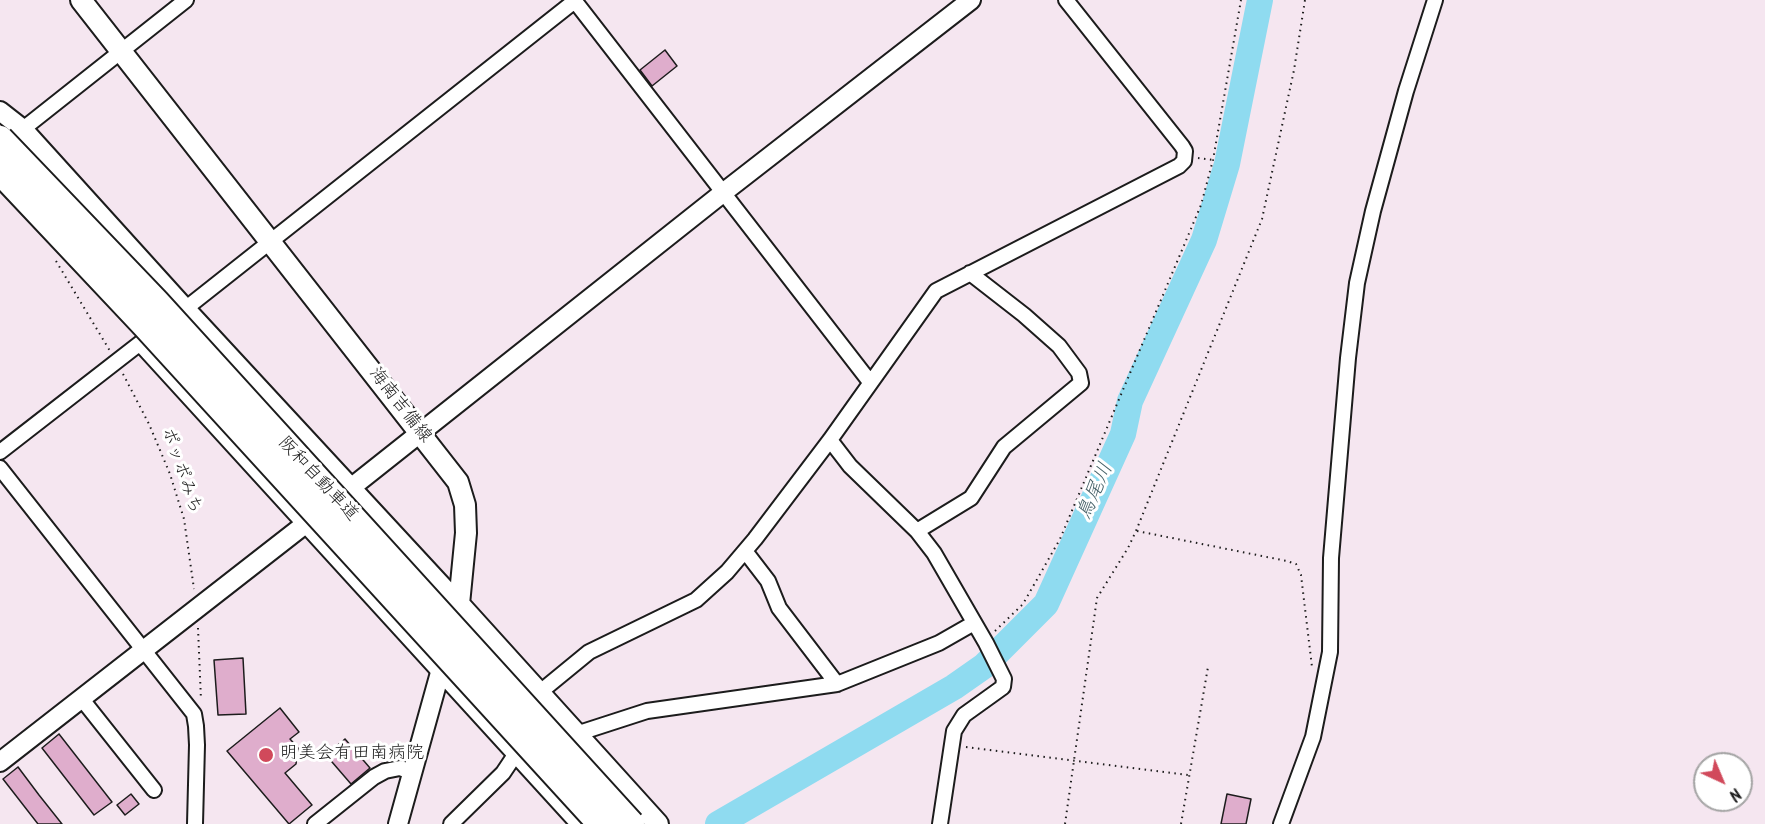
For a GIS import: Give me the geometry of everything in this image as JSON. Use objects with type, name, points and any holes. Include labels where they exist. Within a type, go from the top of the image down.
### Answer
[{"type":"highway","name":"阪和自動車道","points":[[11,134],[156,302],[631,824]]},
{"type":"highway","name":"阪和自動車道","points":[[0,171],[145,325],[601,824]]},
{"type":"main road","name":"海南吉備線","points":[[81,0],[458,482],[465,505],[466,532],[459,604]]},
{"type":"main road","points":[[459,604],[658,824]]},
{"type":"street","points":[[11,134],[186,0]]},
{"type":"street","points":[[0,452],[575,0],[870,382]]},
{"type":"street","points":[[0,762],[971,0]]},
{"type":"street","points":[[539,693],[590,652],[696,600],[727,572],[830,440],[936,291],[1179,166],[1184,160],[1185,152],[1182,146],[1066,0]]},
{"type":"street","points":[[1281,824],[1313,737],[1330,652],[1331,558],[1348,358],[1357,283],[1373,211],[1406,91],[1435,0]]},
{"type":"street","points":[[0,111],[11,134],[185,308],[459,604],[398,824]]},
{"type":"street","points":[[917,531],[971,498],[1004,447],[1081,383],[1079,373],[1059,346],[970,273]]},
{"type":"street","points":[[140,344],[578,824]]},
{"type":"street","points":[[830,440],[850,466],[917,531],[934,553],[1004,679],[1003,687],[964,715],[958,722],[951,745],[940,824]]},
{"type":"street","points":[[0,468],[194,714],[197,745],[195,824]]},
{"type":"street","points":[[745,551],[768,581],[779,608],[837,684]]},
{"type":"street","points":[[576,734],[647,711],[837,684],[939,643],[974,623]]},
{"type":"street","points":[[81,698],[154,790]]},
{"type":"street","points":[[451,824],[496,781],[515,755],[519,744],[556,712]]},
{"type":"street","points":[[315,824],[380,774],[399,768],[412,772]]},
{"type":"path","points":[[984,641],[1023,604],[1060,539],[1201,205],[1213,160],[1241,0]]},
{"type":"path","points":[[1065,824],[1097,598],[1136,531],[1262,219],[1294,70],[1305,0]]},
{"type":"path","name":"ポッポみち","points":[[56,260],[116,361],[149,424],[170,474],[188,542],[196,608],[202,701]]},
{"type":"path","points":[[1136,531],[1296,564],[1301,575],[1314,687],[1317,694],[1321,696]]},
{"type":"path","points":[[1181,824],[1208,668]]},
{"type":"path","points":[[951,745],[1188,775]]},
{"type":"building","points":[[665,50],[677,66],[652,86],[640,70]]},
{"type":"building","points":[[243,658],[246,714],[218,715],[214,660]]},
{"type":"building","points":[[280,708],[299,732],[290,739],[298,748],[296,764],[285,773],[312,805],[289,824],[227,751]]},
{"type":"building","points":[[59,734],[112,802],[94,815],[42,748]]},
{"type":"building","points":[[345,739],[370,768],[351,784],[326,755]]},
{"type":"building","points":[[18,767],[62,824],[38,824],[3,779]]},
{"type":"building","points":[[131,794],[139,804],[125,815],[117,805]]},
{"type":"building","points":[[1227,794],[1251,799],[1246,824],[1221,824]]},
{"type":"waterway","name":"鳥尾川","points":[[718,824],[954,687],[984,666],[1046,604],[1123,434],[1130,401],[1204,240],[1227,164],[1260,0]]},
{"type":"place","name":"明美会有田南病院","points":[[266,755]]}]
